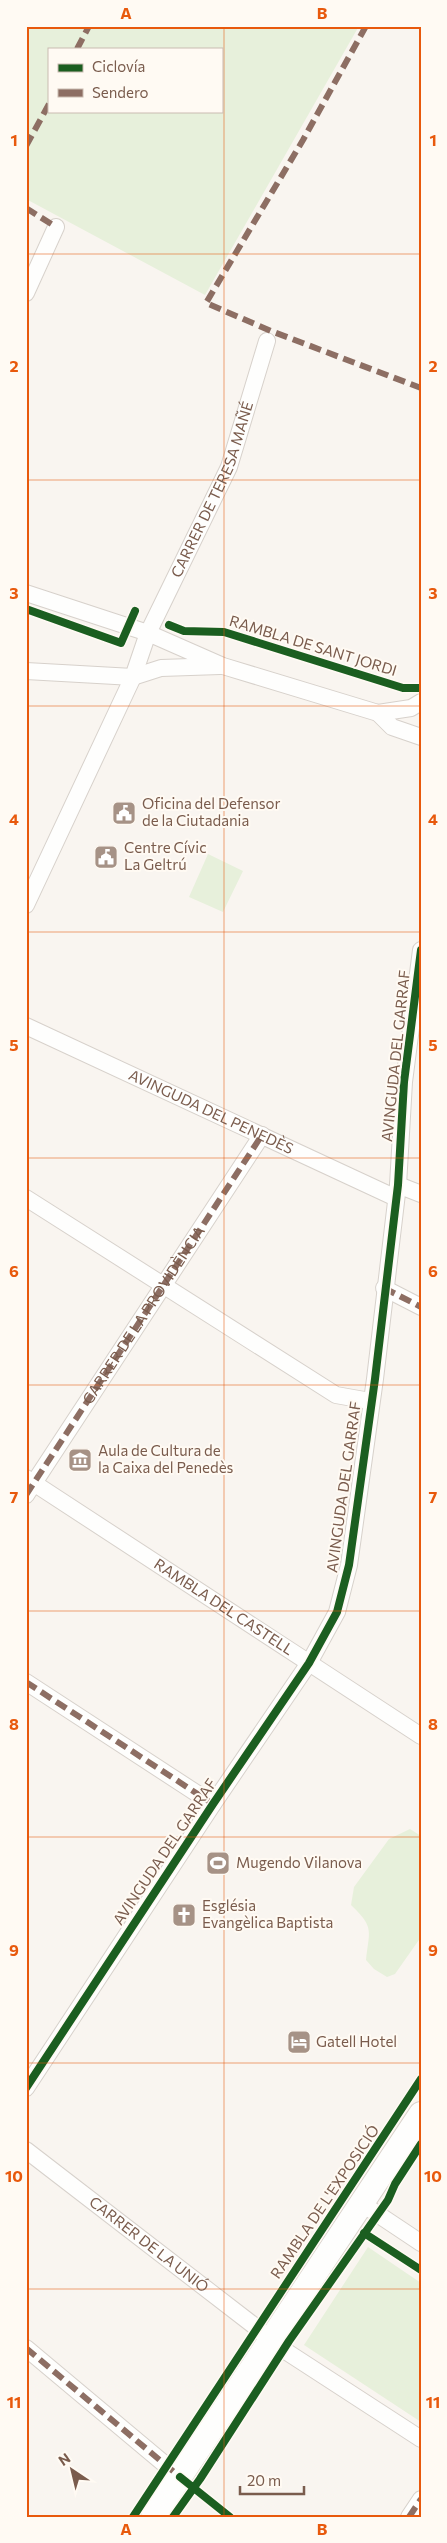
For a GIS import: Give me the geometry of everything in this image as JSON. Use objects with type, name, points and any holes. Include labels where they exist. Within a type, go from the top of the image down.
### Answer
[{"type":"street","points":[[26,293],[56,227]]},
{"type":"street","name":"CARRER DE TERESA MAÑÉ","points":[[148,633],[229,467],[267,341]]},
{"type":"street","points":[[26,593],[148,633],[223,666],[378,713],[411,708],[421,702]]},
{"type":"street","points":[[26,906],[133,677],[148,633]]},
{"type":"street","points":[[26,671],[133,677],[161,668],[223,666]]},
{"type":"street","points":[[378,713],[392,727],[421,737]]},
{"type":"street","name":"AVINGUDA DEL GARRAF","points":[[26,2088],[213,1804],[309,1663],[337,1612],[349,1565],[397,1192],[404,1082],[421,950]]},
{"type":"street","name":"AVINGUDA DEL PENEDÈS","points":[[26,1026],[262,1135],[397,1192],[421,1194]]},
{"type":"street","name":"CARRER DE LA PROVIDÈNCIA","points":[[29,1485],[262,1135]]},
{"type":"street","points":[[26,1198],[336,1395],[370,1401]]},
{"type":"street","points":[[384,1288],[421,1307]]},
{"type":"street","name":"RAMBLA DEL CASTELL","points":[[29,1485],[421,1736]]},
{"type":"street","points":[[26,1682],[213,1804]]},
{"type":"street","name":"RAMBLA DE L'EXPOSICIÓ","points":[[153,2517],[421,2114]]},
{"type":"street","name":"CARRER DE LA UNIÓ","points":[[26,2150],[257,2328],[270,2341],[421,2439]]},
{"type":"street","points":[[361,2203],[421,2243]]},
{"type":"street","points":[[26,2348],[180,2476]]},
{"type":"street","points":[[408,2517],[421,2499]]},
{"type":"green space","points":[[26,26],[359,26],[205,295],[26,199]]},
{"type":"green space","points":[[208,854],[243,871],[223,912],[189,897]]},
{"type":"green space","points":[[410,1829],[421,1836],[421,1937],[395,1974],[387,1977],[374,1969],[366,1960],[369,1930],[364,1919],[351,1905],[354,1887],[389,1839]]},
{"type":"green space","points":[[368,2247],[421,2283],[421,2422],[304,2345]]},
{"type":"marked path","points":[[78,48],[89,26]]},
{"type":"marked path","points":[[366,26],[303,140],[206,303],[271,331],[421,388]]},
{"type":"marked path","points":[[26,146],[48,106]]},
{"type":"marked path","points":[[26,208],[56,227]]},
{"type":"marked path","points":[[26,1495],[262,1135]]},
{"type":"marked path","points":[[384,1288],[421,1307]]},
{"type":"marked path","points":[[26,1682],[213,1804]]},
{"type":"marked path","points":[[26,2348],[180,2477]]},
{"type":"marked path","points":[[409,2517],[421,2499]]},
{"type":"cycle path","points":[[26,609],[121,643],[135,611]]},
{"type":"cycle path","name":"RAMBLA DE SANT JORDI","points":[[169,625],[184,631],[224,632],[403,688],[421,688]]},
{"type":"cycle path","points":[[26,2088],[213,1804],[309,1663],[337,1612],[349,1565],[375,1379],[398,1185],[404,1082],[421,950]]},
{"type":"cycle path","points":[[133,2517],[421,2079]]},
{"type":"cycle path","points":[[173,2517],[200,2479],[289,2341],[388,2200],[395,2184],[421,2144]]},
{"type":"cycle path","points":[[364,2233],[421,2270]]},
{"type":"cycle path","points":[[180,2477],[230,2517]]},
{"type":"place","name":"Oficina del Defensor de la Ciutadania","points":[[124,813]]},
{"type":"place","name":"Centre Cívic La Geltrú","points":[[106,857]]},
{"type":"place","name":"Aula de Cultura de la Caixa del Penedès","points":[[80,1460]]},
{"type":"place","name":"Mugendo Vilanova","points":[[218,1863]]},
{"type":"place","name":"Església Evangèlica Baptista","points":[[184,1915]]},
{"type":"place","name":"Gatell Hotel","points":[[299,2042]]}]
